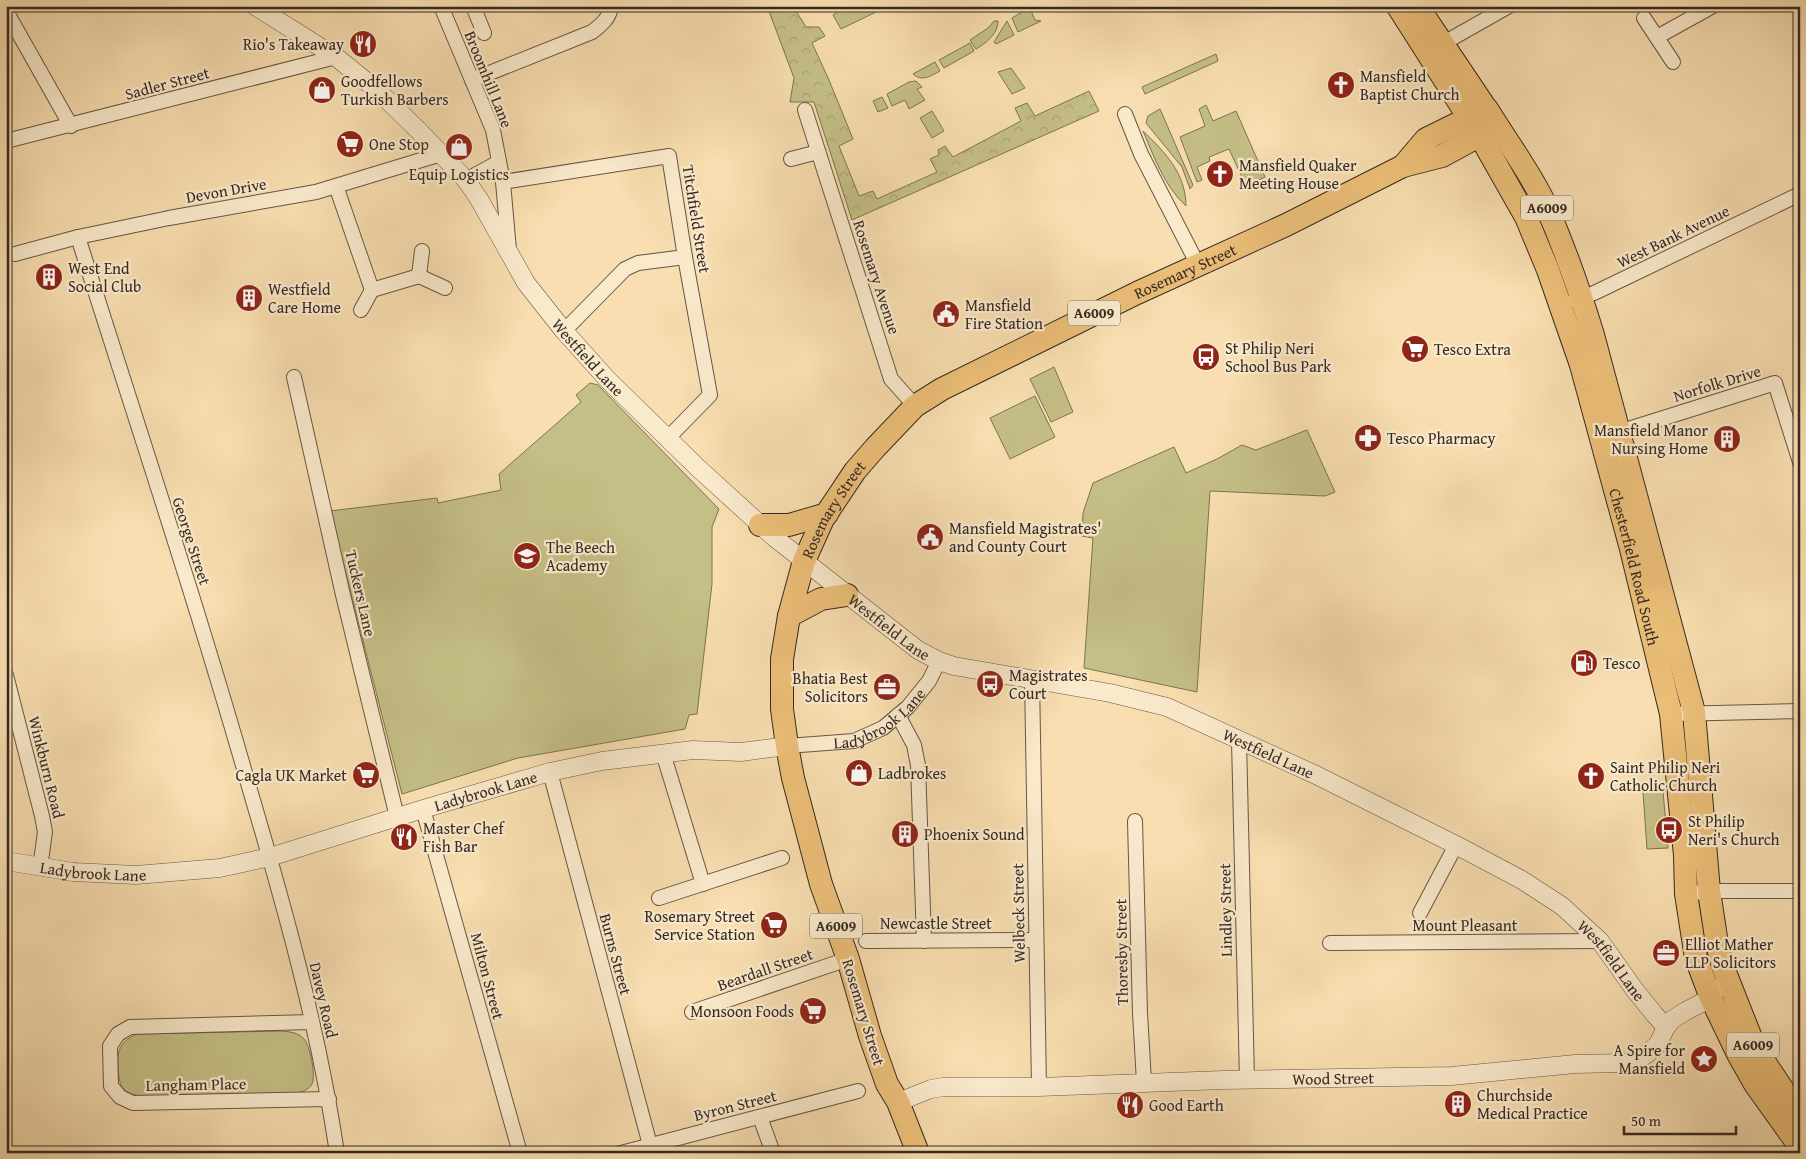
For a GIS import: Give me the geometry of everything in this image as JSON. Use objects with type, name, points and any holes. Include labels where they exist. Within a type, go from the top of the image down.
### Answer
[{"type":"highway","name":"Rosemary Street","points":[[918,1153],[898,1102],[887,1084],[870,1036],[848,959],[821,884],[793,778],[787,746],[782,716],[782,659],[789,616],[812,540],[855,471],[903,417],[915,406],[942,389],[1018,350],[1286,225],[1403,166],[1426,139],[1483,123]]},
{"type":"highway","name":"Chesterfield Road South","points":[[1483,123],[1515,152],[1546,207],[1570,302],[1581,365],[1630,544],[1671,714],[1686,894],[1696,958],[1711,998],[1738,1054],[1756,1084],[1800,1147]]},
{"type":"highway","name":"Chesterfield Road South","points":[[1570,302],[1593,335],[1694,712],[1709,891],[1717,944],[1723,967],[1755,1048],[1800,1115]]},
{"type":"highway","points":[[760,525],[789,525],[827,514]]},
{"type":"highway","points":[[789,616],[821,599],[847,595]]},
{"type":"main road","name":"Chesterfield Road South","points":[[1398,6],[1483,123]]},
{"type":"main road","name":"Chesterfield Road South","points":[[1418,6],[1442,44],[1483,123]]},
{"type":"street","name":"Westfield Lane","points":[[255,6],[336,57],[378,91],[466,180],[479,199],[526,283],[564,331],[608,380],[698,468],[760,525],[804,562],[918,650],[939,661],[954,666],[1110,693],[1167,708],[1316,775],[1456,845],[1522,880],[1562,906],[1600,941],[1634,989],[1666,1027]]},
{"type":"street","name":"Broomhill Lane","points":[[441,6],[493,130],[503,182],[509,255]]},
{"type":"street","points":[[473,6],[484,33]]},
{"type":"street","points":[[472,80],[592,32],[605,22],[611,12],[611,6]]},
{"type":"street","points":[[1442,44],[1509,6]]},
{"type":"street","points":[[1657,37],[1713,6]]},
{"type":"street","points":[[6,11],[71,126]]},
{"type":"street","points":[[1644,18],[1673,62]]},
{"type":"street","name":"Sadler Street","points":[[6,141],[336,57]]},
{"type":"street","name":"Rosemary Avenue","points":[[805,110],[891,379],[915,406]]},
{"type":"street","points":[[1125,114],[1141,154],[1198,265]]},
{"type":"street","points":[[791,159],[818,152]]},
{"type":"street","name":"Devon Drive","points":[[15,254],[78,237],[254,202],[316,192],[441,154]]},
{"type":"street","name":"Titchfield Street","points":[[503,182],[669,156],[710,395],[668,438]]},
{"type":"street","points":[[466,180],[499,162]]},
{"type":"street","points":[[336,186],[372,290]]},
{"type":"street","name":"West Bank Avenue","points":[[1570,302],[1594,293],[1800,194]]},
{"type":"street","name":"George Street","points":[[78,237],[228,713],[270,857]]},
{"type":"street","points":[[420,276],[422,251]]},
{"type":"street","points":[[564,331],[625,269],[638,264],[685,257]]},
{"type":"street","points":[[361,310],[372,290],[420,276],[445,288]]},
{"type":"street","name":"Tuckers Lane","points":[[294,376],[343,595],[397,817]]},
{"type":"street","name":"Norfolk Drive","points":[[1619,432],[1775,384],[1800,462]]},
{"type":"street","name":"Ladybrook Lane","points":[[6,861],[73,872],[136,875],[220,868],[270,857],[550,772],[602,762],[693,750],[741,752],[854,740],[883,728],[908,707],[929,681],[939,661]]},
{"type":"street","name":"Winkburn Road","points":[[6,675],[45,832],[40,868]]},
{"type":"street","name":"Welbeck Street","points":[[1032,679],[1039,1087]]},
{"type":"street","points":[[1671,714],[1800,711]]},
{"type":"street","points":[[898,716],[914,745],[918,765],[924,941]]},
{"type":"street","name":"Lindley Street","points":[[1238,740],[1247,1080]]},
{"type":"street","points":[[663,754],[703,884]]},
{"type":"street","name":"Burns Street","points":[[550,772],[646,1148]]},
{"type":"street","name":"Milton Street","points":[[423,809],[520,1153]]},
{"type":"street","name":"Thoresby Street","points":[[1135,821],[1140,1013],[1144,1082]]},
{"type":"street","points":[[1420,913],[1456,845]]},
{"type":"street","name":"Davey Road","points":[[270,857],[312,1022],[329,1098],[337,1153]]},
{"type":"street","points":[[659,898],[782,858]]},
{"type":"street","points":[[1686,894],[1709,891],[1800,891]]},
{"type":"street","name":"Newcastle Street","points":[[866,941],[1036,940]]},
{"type":"street","name":"Mount Pleasant","points":[[1330,943],[1600,941]]},
{"type":"street","name":"Beardall Street","points":[[692,1012],[848,959]]},
{"type":"street","points":[[1711,998],[1717,987],[1723,967]]},
{"type":"street","name":"Wood Street","points":[[898,1102],[930,1089],[942,1087],[1039,1087],[1144,1082],[1452,1076],[1575,1064],[1624,1063],[1637,1061],[1648,1053],[1658,1044],[1666,1027],[1673,1019],[1711,998]]},
{"type":"street","name":"Langham Place","points":[[312,1022],[130,1027],[118,1034],[110,1046],[111,1086],[120,1097],[133,1103],[329,1098]]},
{"type":"street","name":"Byron Street","points":[[620,1153],[646,1148],[858,1092]]},
{"type":"street","points":[[760,1117],[773,1153]]},
{"type":"green space","points":[[767,6],[793,6],[806,27],[819,27],[825,36],[812,43],[853,139],[839,146],[859,196],[873,191],[877,199],[937,172],[930,159],[939,155],[938,150],[945,146],[953,157],[1021,121],[1015,108],[1027,103],[1035,116],[1089,91],[1099,111],[852,220],[814,102],[790,102],[794,78]]},
{"type":"green space","points":[[847,6],[873,6],[876,12],[841,29],[833,15]]},
{"type":"green space","points":[[1032,6],[1031,11],[1035,20],[1041,21],[1018,32],[1012,18]]},
{"type":"green space","points":[[994,21],[998,21],[994,34],[976,49],[970,40],[988,28]]},
{"type":"green space","points":[[1007,21],[1014,35],[996,44],[994,42]]},
{"type":"green space","points":[[970,43],[974,51],[944,68],[939,60]]},
{"type":"green space","points":[[1216,54],[1218,61],[1145,94],[1142,87]]},
{"type":"green space","points":[[935,62],[940,71],[937,73],[923,78],[913,74]]},
{"type":"green space","points":[[1011,68],[1025,88],[1012,94],[998,72]]},
{"type":"green space","points":[[916,81],[922,87],[917,89],[925,100],[909,109],[905,100],[892,106],[887,94],[909,82]]},
{"type":"green space","points":[[882,97],[888,108],[878,112],[873,101]]},
{"type":"green space","points":[[1206,105],[1213,121],[1236,111],[1265,177],[1246,186],[1229,149],[1209,157],[1210,161],[1197,167],[1202,180],[1197,182],[1180,137],[1205,126],[1199,109]]},
{"type":"green space","points":[[1160,109],[1193,185],[1190,189],[1182,167],[1146,123],[1148,116]]},
{"type":"green space","points":[[932,111],[944,131],[932,138],[920,118]]},
{"type":"green space","points":[[1143,131],[1173,164],[1182,184],[1186,206],[1166,181]]},
{"type":"green space","points":[[1054,367],[1073,412],[1051,422],[1030,379]]},
{"type":"green space","name":"The Beech Academy","points":[[590,383],[598,385],[719,509],[712,527],[712,584],[697,714],[689,715],[685,729],[518,758],[402,794],[330,511],[437,498],[438,503],[501,490],[499,474],[581,402],[576,395]]},
{"type":"green space","points":[[1035,396],[1055,437],[1010,459],[990,418]]},
{"type":"green space","points":[[1307,430],[1335,492],[1325,496],[1210,491],[1197,692],[1084,668],[1093,538],[1082,536],[1083,513],[1093,483],[1174,447],[1186,473],[1242,445],[1256,450]]},
{"type":"green space","points":[[1663,791],[1668,848],[1647,849],[1643,792]]},
{"type":"green space","points":[[282,1031],[294,1033],[302,1037],[306,1042],[313,1068],[311,1086],[295,1094],[144,1097],[126,1091],[119,1079],[118,1054],[121,1046],[137,1034]]},
{"type":"place","name":"Rio's Takeaway","points":[[363,44]]},
{"type":"place","name":"Mansfield Baptist Church","points":[[1341,85]]},
{"type":"place","name":"Goodfellows Turkish Barbers","points":[[322,90]]},
{"type":"place","name":"One Stop","points":[[350,144]]},
{"type":"place","name":"Equip Logistics","points":[[459,147]]},
{"type":"place","name":"Mansfield Quaker Meeting House","points":[[1220,174]]},
{"type":"place","name":"West End Social Club","points":[[49,277]]},
{"type":"place","name":"Westfield Care Home","points":[[249,298]]},
{"type":"place","name":"Mansfield Fire Station","points":[[946,314]]},
{"type":"place","name":"Tesco Extra","points":[[1415,349]]},
{"type":"place","name":"St Philip Neri School Bus Park","points":[[1206,357]]},
{"type":"place","name":"Tesco Pharmacy","points":[[1368,438]]},
{"type":"place","name":"Mansfield Manor Nursing Home","points":[[1727,439]]},
{"type":"place","name":"Mansfield Magistrates' and County Court","points":[[930,537]]},
{"type":"place","name":"The Beech Academy","points":[[527,556]]},
{"type":"place","name":"Tesco","points":[[1584,663]]},
{"type":"place","name":"Magistrates Court","points":[[990,684]]},
{"type":"place","name":"Bhatia Best Solicitors","points":[[887,687]]},
{"type":"place","name":"Ladbrokes","points":[[859,773]]},
{"type":"place","name":"Cagla UK Market","points":[[366,775]]},
{"type":"place","name":"Saint Philip Neri Catholic Church","points":[[1591,776]]},
{"type":"place","name":"St Philip Neri's Church","points":[[1669,830]]},
{"type":"place","name":"Phoenix Sound","points":[[905,834]]},
{"type":"place","name":"Master Chef Fish Bar","points":[[404,837]]},
{"type":"place","name":"Rosemary Street Service Station","points":[[774,925]]},
{"type":"place","name":"Elliot Mather LLP Solicitors","points":[[1666,953]]},
{"type":"place","name":"Monsoon Foods","points":[[813,1011]]},
{"type":"place","name":"A Spire for Mansfield","points":[[1704,1059]]},
{"type":"place","name":"Churchside Medical Practice","points":[[1458,1104]]},
{"type":"place","name":"Good Earth","points":[[1130,1105]]}]
